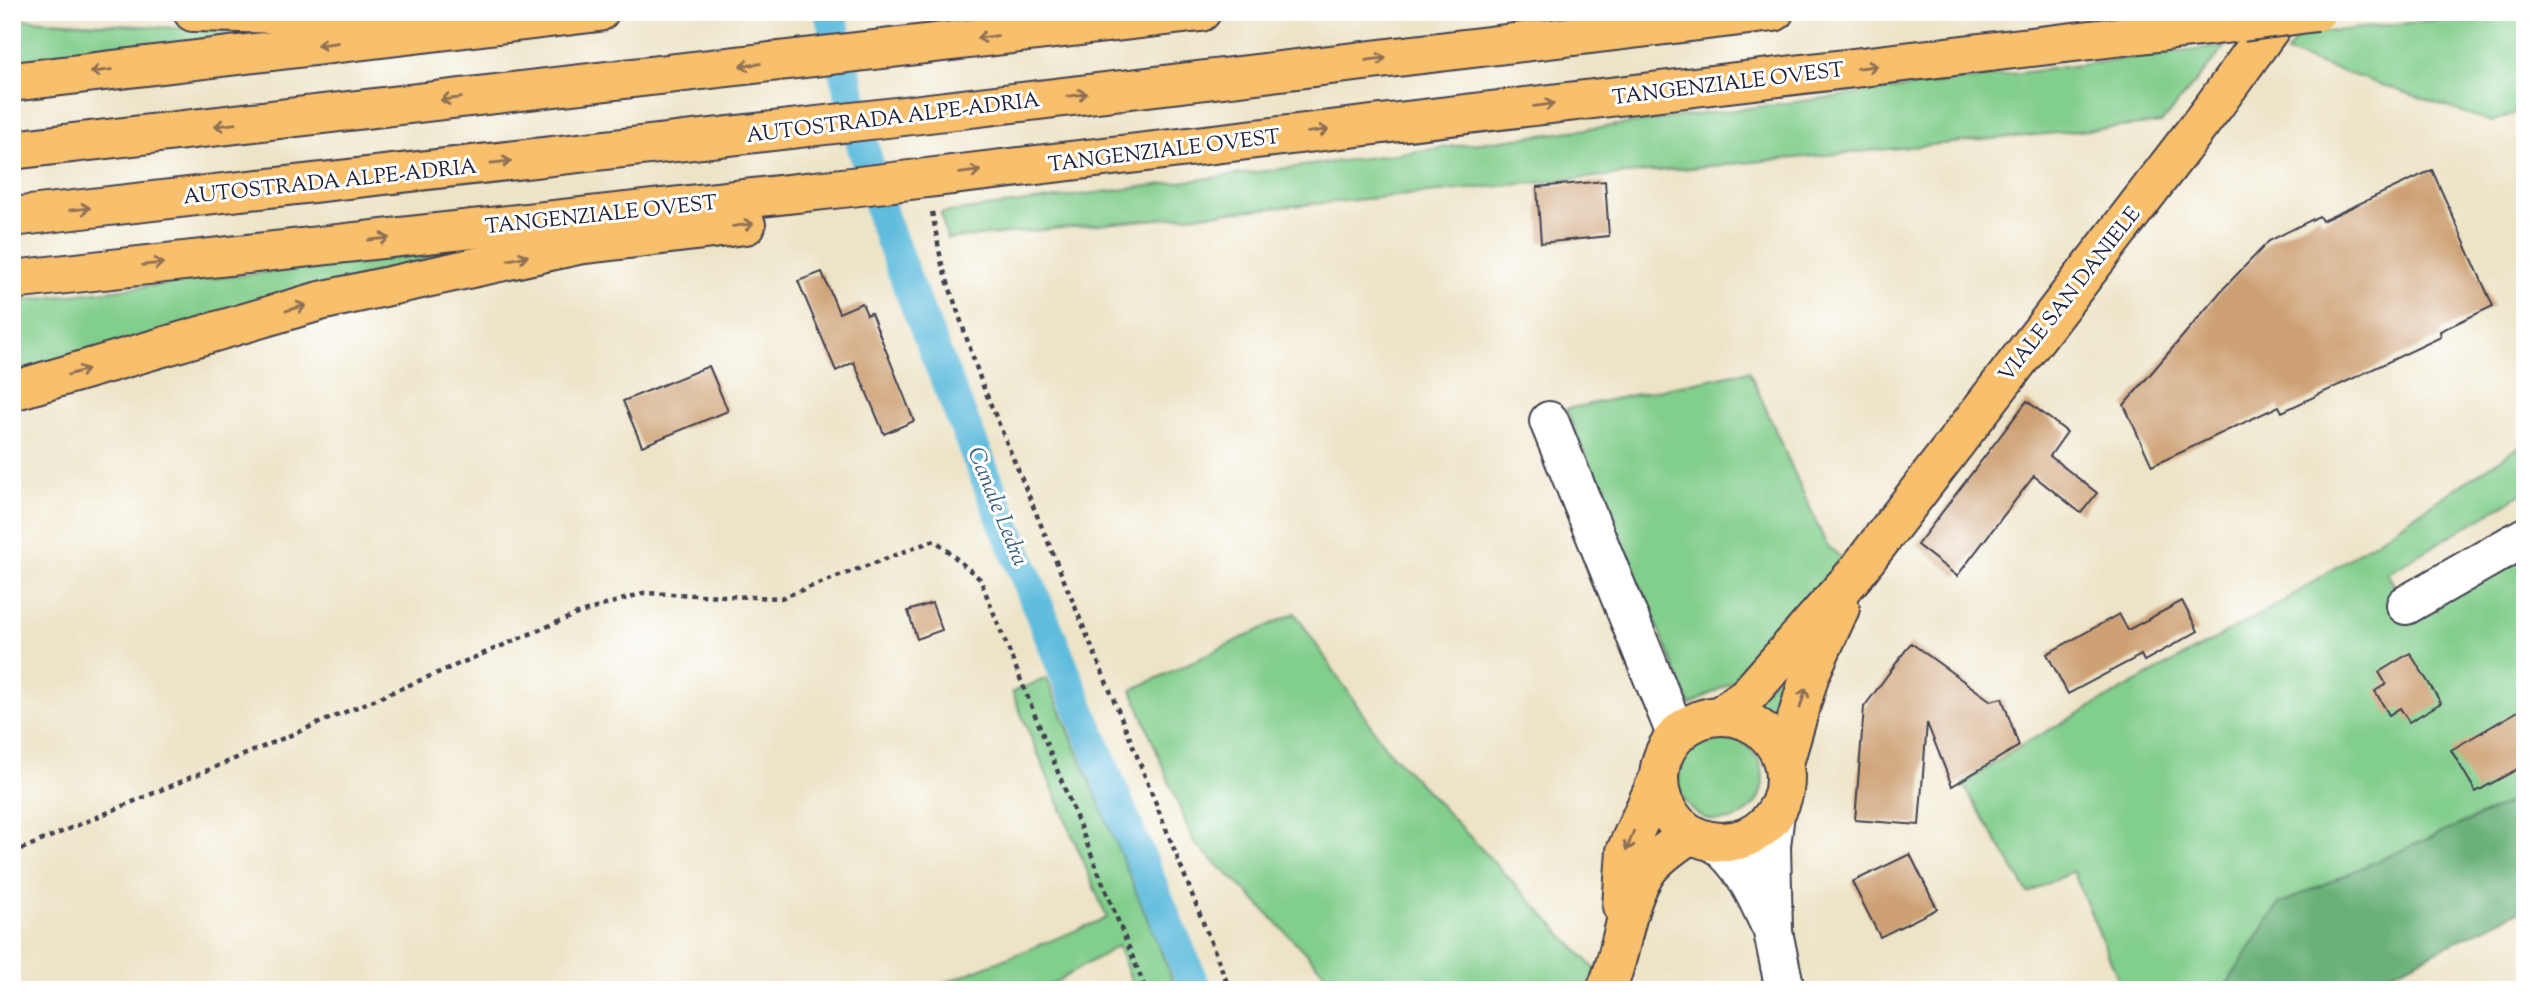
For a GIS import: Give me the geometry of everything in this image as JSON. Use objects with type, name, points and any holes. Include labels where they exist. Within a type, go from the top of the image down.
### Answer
[{"type":"main road","points":[[193,12],[541,19]]},
{"type":"main road","points":[[12,82],[599,12]]},
{"type":"main road","points":[[12,150],[1201,12]]},
{"type":"main road","name":"AUTOSTRADA ALPE-ADRIA","points":[[12,217],[887,118],[1774,12]]},
{"type":"main road","name":"VIALE SAN DANIELE","points":[[1676,734],[1697,720],[1721,715],[1748,695],[1855,574],[2214,106],[2282,12]]},
{"type":"main road","name":"TANGENZIALE OVEST","points":[[12,280],[835,188],[2316,12]]},
{"type":"main road","points":[[12,391],[320,302],[578,245],[766,222],[835,188]]},
{"type":"main road","name":"VIALE SAN DANIELE","points":[[1775,813],[1784,792],[1784,763],[1810,674],[1855,574]]},
{"type":"main road","points":[[1721,715],[1746,720],[1758,726],[1776,746],[1784,763]]},
{"type":"main road","points":[[1621,942],[1626,851],[1658,779],[1661,758],[1676,734]]},
{"type":"main road","name":"VIALE SAN DANIELE","points":[[1658,779],[1660,796],[1669,814],[1702,838]]},
{"type":"main road","points":[[1605,990],[1641,881],[1650,866],[1670,848],[1702,838],[1729,842],[1743,839],[1759,831],[1775,813]]},
{"type":"street","points":[[1549,421],[1676,734]]},
{"type":"street","points":[[2406,605],[2525,537]]},
{"type":"street","name":"VIALE SAN DANIELE","points":[[1775,813],[1771,846],[1773,933],[1785,990]]},
{"type":"street","name":"VIALE SAN DANIELE","points":[[1702,838],[1727,852],[1740,868],[1757,895],[1773,933]]},
{"type":"path","points":[[932,212],[942,265],[981,381],[1138,759],[1230,990]]},
{"type":"path","points":[[12,853],[578,614],[643,593],[781,598],[935,540],[980,579],[1146,990]]},
{"type":"green space","points":[[2525,12],[2525,109],[2492,122],[2287,53],[2299,35]]},
{"type":"green space","points":[[12,19],[247,32],[293,32],[12,70]]},
{"type":"green space","points":[[2226,46],[2161,123],[947,239],[941,213]]},
{"type":"green space","points":[[458,250],[12,374],[12,302]]},
{"type":"green space","points":[[1749,371],[1826,544],[1847,563],[1743,676],[1690,705],[1566,409]]},
{"type":"green space","points":[[2525,443],[2525,492],[2387,573],[2406,605],[2525,549],[2525,796],[2279,904],[2223,990],[2123,990],[2073,871],[2028,893],[1963,784],[2027,742],[2281,603]]},
{"type":"green space","points":[[1295,613],[1386,748],[1596,970],[1586,990],[1341,990],[1245,890],[1194,843],[1132,690]]},
{"type":"green space","points":[[1810,643],[1781,732],[1766,717],[1748,707]]},
{"type":"green space","points":[[1047,678],[1177,990],[1135,990],[1118,946],[1042,990],[927,990],[1107,918],[1012,692]]},
{"type":"green space","points":[[1713,737],[1729,737],[1745,744],[1756,755],[1763,771],[1760,795],[1751,809],[1729,821],[1713,821],[1697,814],[1686,803],[1679,787],[1679,771],[1686,755],[1697,744]]},
{"type":"green space","points":[[2525,796],[2525,908],[2356,990],[2223,990],[2279,904]]},
{"type":"building","points":[[2432,170],[2493,306],[2440,331],[2441,337],[2282,412],[2279,406],[2152,466],[2124,405],[2222,290],[2269,241],[2319,216],[2322,221]]},
{"type":"building","points":[[1605,181],[1609,236],[1541,243],[1537,187]]},
{"type":"building","points":[[822,272],[839,313],[862,303],[867,315],[871,313],[914,421],[884,434],[854,362],[836,371],[798,281]]},
{"type":"building","points":[[709,366],[728,411],[642,446],[623,401]]},
{"type":"building","points":[[2027,401],[2067,432],[2050,456],[2097,493],[2081,513],[2034,476],[1957,576],[1917,545]]},
{"type":"building","points":[[2182,601],[2198,631],[2144,661],[2141,655],[2068,694],[2047,654],[2119,614],[2128,630]]},
{"type":"building","points":[[932,603],[942,630],[917,639],[908,611]]},
{"type":"building","points":[[1911,643],[1991,701],[2002,698],[2019,746],[1952,786],[1927,723],[1919,825],[1855,820],[1864,707]]},
{"type":"building","points":[[2410,653],[2441,703],[2409,722],[2400,708],[2389,715],[2375,691],[2386,684],[2379,672]]},
{"type":"building","points":[[2525,707],[2525,765],[2476,792],[2451,750]]},
{"type":"building","points":[[1910,854],[1937,909],[1880,937],[1852,882]]},
{"type":"waterway","name":"Canale Ledra","points":[[830,12],[884,221],[1128,829],[1196,990]]}]
